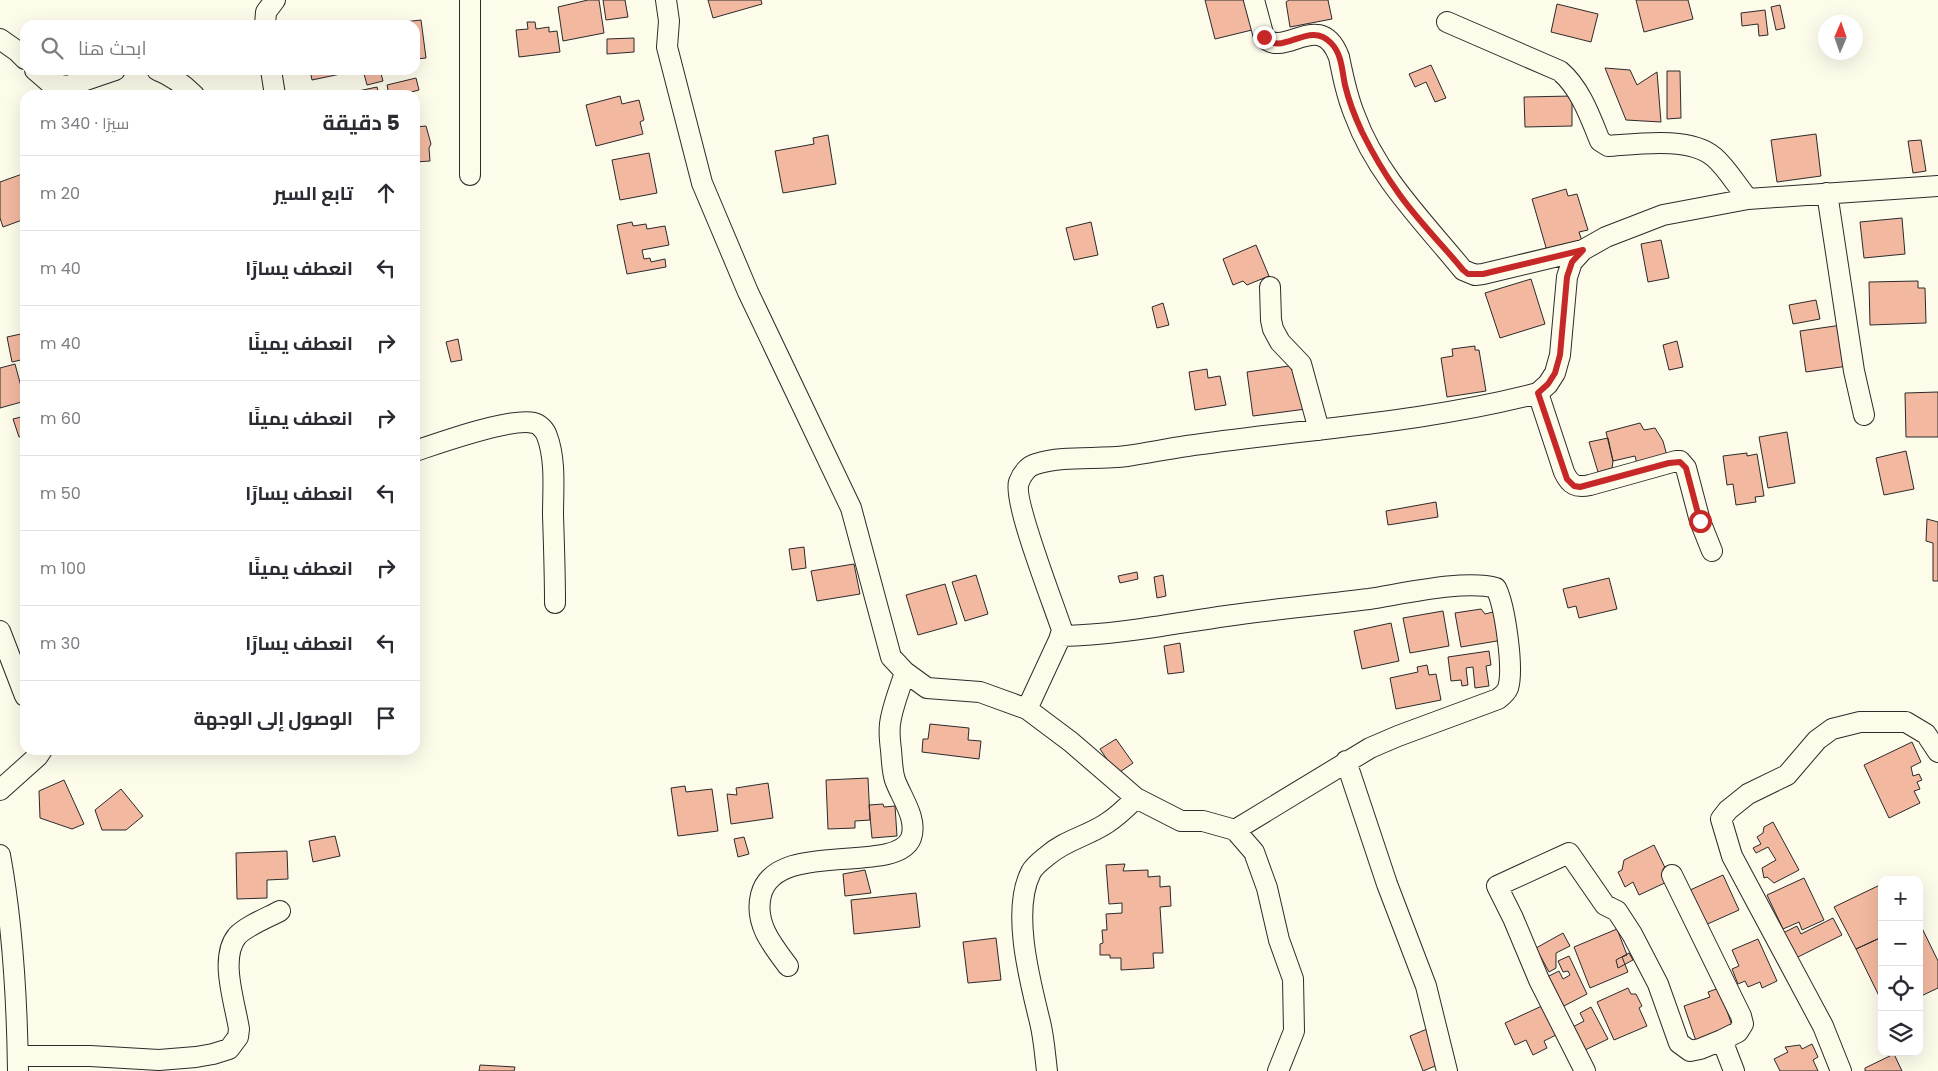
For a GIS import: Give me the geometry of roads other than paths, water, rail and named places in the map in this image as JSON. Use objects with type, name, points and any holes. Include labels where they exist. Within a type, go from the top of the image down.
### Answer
[{"type":"street","points":[[265,20],[266,12],[275,0]]},
{"type":"street","points":[[470,0],[470,175]]},
{"type":"street","points":[[666,0],[669,21],[667,47],[702,183],[748,292],[852,508],[891,657],[905,672],[927,688],[980,692],[1027,709],[1071,742],[1136,798],[1181,821],[1203,821],[1235,830],[1254,852],[1267,888],[1279,940],[1293,979],[1294,1032],[1278,1071]]},
{"type":"street","points":[[1254,0],[1264,37],[1267,41],[1282,43],[1306,34],[1313,34],[1326,39],[1335,47],[1355,116],[1376,158],[1397,192],[1468,274],[1483,274],[1583,250],[1606,237],[1663,215],[1748,199],[1938,186]]},
{"type":"street","points":[[1447,22],[1560,71],[1576,89],[1600,141],[1608,146],[1684,144],[1706,150],[1715,158],[1748,199]]},
{"type":"street","points":[[0,39],[20,53]]},
{"type":"street","points":[[41,75],[50,83],[68,86],[101,75]]},
{"type":"street","points":[[169,75],[189,90]]},
{"type":"street","points":[[272,75],[274,90]]},
{"type":"street","points":[[1827,193],[1854,372],[1864,415]]},
{"type":"street","points":[[1027,709],[1061,636],[1062,630],[1029,534],[1018,495],[1018,483],[1025,471],[1034,464],[1048,462],[1125,456],[1187,446],[1410,419],[1538,393],[1548,384],[1555,373],[1560,355],[1567,277],[1572,262],[1583,250]]},
{"type":"street","points":[[1270,287],[1273,329],[1286,349],[1302,364],[1319,430]]},
{"type":"street","points":[[1538,393],[1564,472],[1567,479],[1574,486],[1590,485],[1676,461],[1683,463],[1689,478],[1700,521],[1712,551]]},
{"type":"street","points":[[420,450],[506,424],[535,423],[542,428],[547,435],[552,461],[555,603]]},
{"type":"street","points":[[1061,636],[1126,632],[1226,616],[1475,584],[1496,588],[1505,614],[1509,660],[1508,689],[1504,695],[1498,699],[1370,748],[1235,830]]},
{"type":"street","points":[[0,631],[20,683]]},
{"type":"street","points":[[788,966],[769,941],[761,922],[758,904],[763,887],[771,877],[784,869],[798,864],[884,855],[901,849],[911,838],[912,824],[908,809],[895,778],[890,724],[905,672]]},
{"type":"street","points":[[1841,1071],[1823,1026],[1732,856],[1721,820],[1728,810],[1748,794],[1787,775],[1817,740],[1832,729],[1860,722],[1906,722],[1926,734],[1938,752]]},
{"type":"street","points":[[0,790],[39,755]]},
{"type":"street","points":[[1346,761],[1387,884],[1426,986],[1447,1071]]},
{"type":"street","points":[[1047,1071],[1041,1024],[1032,992],[1026,956],[1023,910],[1025,891],[1031,870],[1067,842],[1107,824],[1136,798]]},
{"type":"street","points":[[1585,1071],[1539,980],[1513,918],[1497,886],[1569,853],[1605,905],[1617,911],[1632,934],[1658,984],[1679,1043],[1690,1051],[1700,1050],[1738,1032],[1743,1024],[1741,1016],[1672,875]]},
{"type":"street","points":[[0,855],[13,963],[18,1022],[18,1064],[90,1056],[160,1060],[213,1054],[229,1049],[238,1037],[239,1029],[228,961],[230,948],[238,936],[245,930],[280,911]]},
{"type":"street","points":[[1722,1040],[1734,1071]]}]
